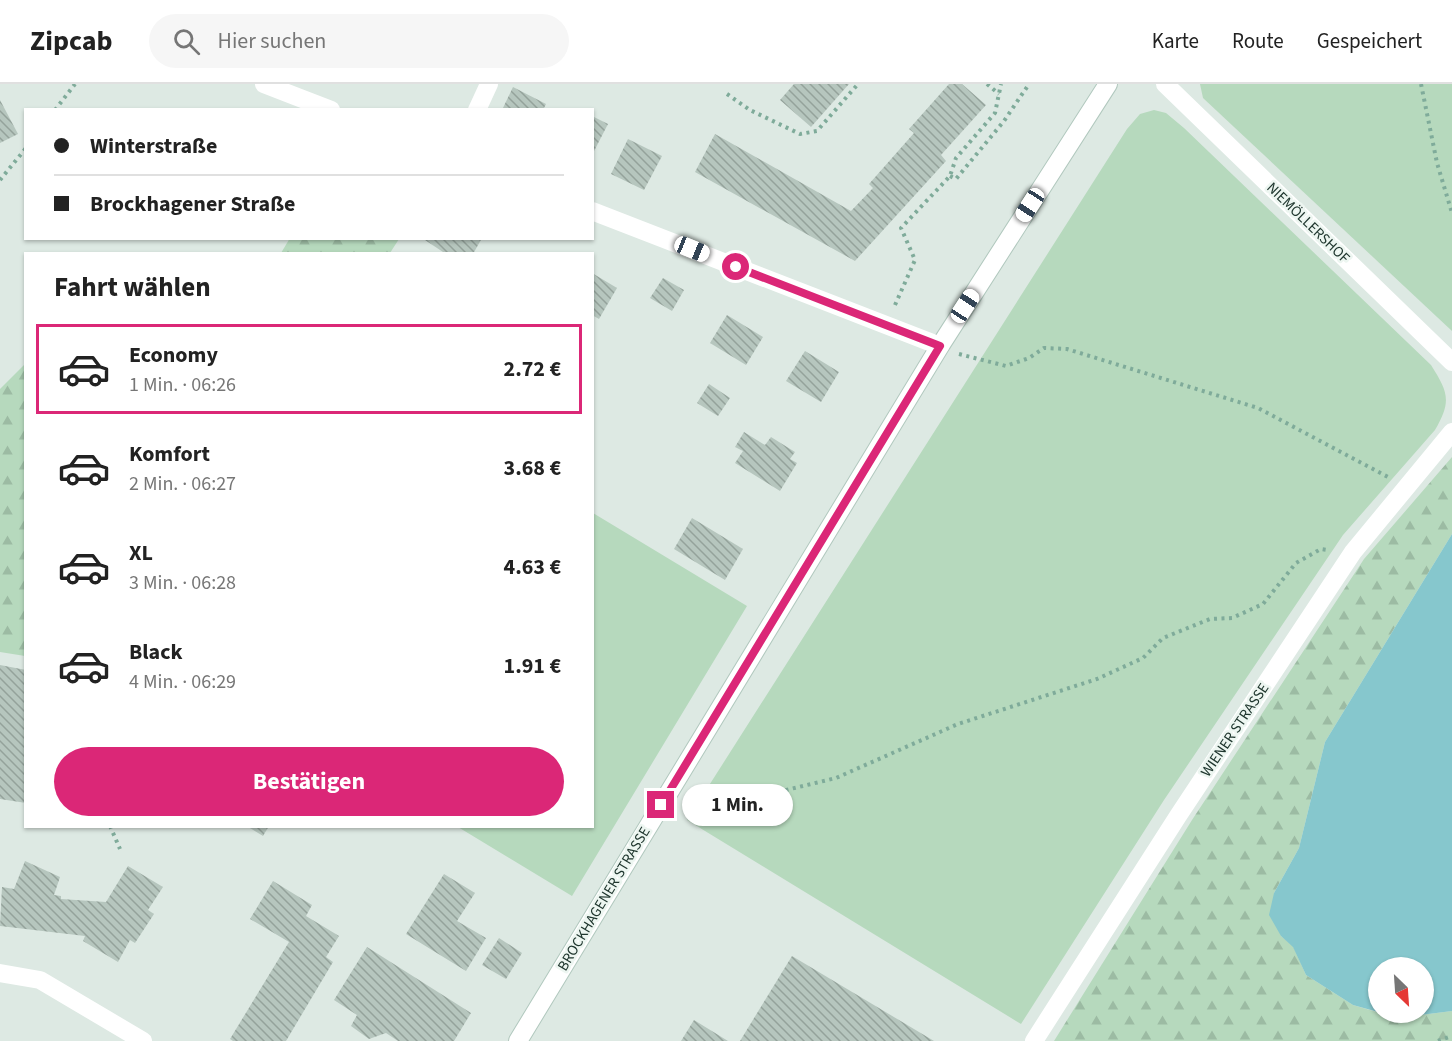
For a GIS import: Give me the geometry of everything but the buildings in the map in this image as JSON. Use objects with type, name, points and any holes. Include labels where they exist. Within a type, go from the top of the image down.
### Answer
[{"type":"street","points":[[264,84],[326,108]]},
{"type":"street","points":[[478,108],[489,84]]},
{"type":"street","name":"BROCKHAGENER STRASSE","points":[[518,1041],[940,346],[1108,84]]},
{"type":"street","name":"NIEMÖLLERSHOF","points":[[1164,84],[1452,362]]},
{"type":"street","points":[[594,212],[940,346]]},
{"type":"street","name":"WIENER STRASSE","points":[[1034,1041],[1178,816],[1353,552],[1452,432]]},
{"type":"street","points":[[0,973],[40,980],[143,1041]]},
{"type":"path","points":[[57,108],[75,84]]},
{"type":"path","points":[[727,93],[750,110],[800,134],[817,131],[858,84]]},
{"type":"path","points":[[987,84],[999,94]]},
{"type":"path","points":[[886,325],[915,260],[901,228],[950,176],[956,158],[995,113],[1002,84]]},
{"type":"path","points":[[950,176],[956,179],[1004,121],[1029,84]]},
{"type":"path","points":[[1421,85],[1437,163],[1452,213]]},
{"type":"path","points":[[0,180],[24,150]]},
{"type":"path","points":[[940,346],[968,357],[1006,366],[1029,358],[1044,348],[1067,349],[1258,408],[1305,431],[1374,471],[1408,485]]},
{"type":"path","points":[[670,789],[706,810],[718,809],[748,793],[778,792],[836,778],[958,724],[1097,679],[1143,658],[1163,638],[1210,619],[1232,618],[1263,604],[1296,563],[1321,549],[1353,552]]},
{"type":"path","points":[[111,828],[120,849]]},
{"type":"path","points":[[1438,1041],[1452,1035]]},
{"type":"green space","points":[[1200,84],[1452,84],[1452,331],[1203,98]]},
{"type":"green space","points":[[1154,110],[1166,113],[1184,128],[1431,365],[1441,382],[1446,404],[1435,430],[1343,535],[1164,800],[1021,1024],[687,820],[1127,129],[1140,114]]},
{"type":"green space","points":[[289,240],[398,240],[391,252],[282,252]]},
{"type":"green space","points":[[24,365],[24,656],[0,652],[0,389]]},
{"type":"green space","points":[[1452,457],[1452,534],[1325,742],[1299,848],[1274,893],[1281,936],[1293,946],[1306,975],[1353,1005],[1368,1009],[1368,1023],[1434,1023],[1434,1013],[1452,1011],[1452,1041],[1054,1041],[1192,820],[1364,559]]},
{"type":"green space","points":[[594,514],[747,606],[572,896],[460,828],[594,828]]},
{"type":"water","points":[[1452,534],[1452,1011],[1434,1013],[1434,957],[1368,957],[1368,1009],[1353,1005],[1306,975],[1293,947],[1281,936],[1269,915],[1274,893],[1299,848],[1325,742]]},
{"type":"route","points":[[661,805],[940,346],[736,267]]}]
